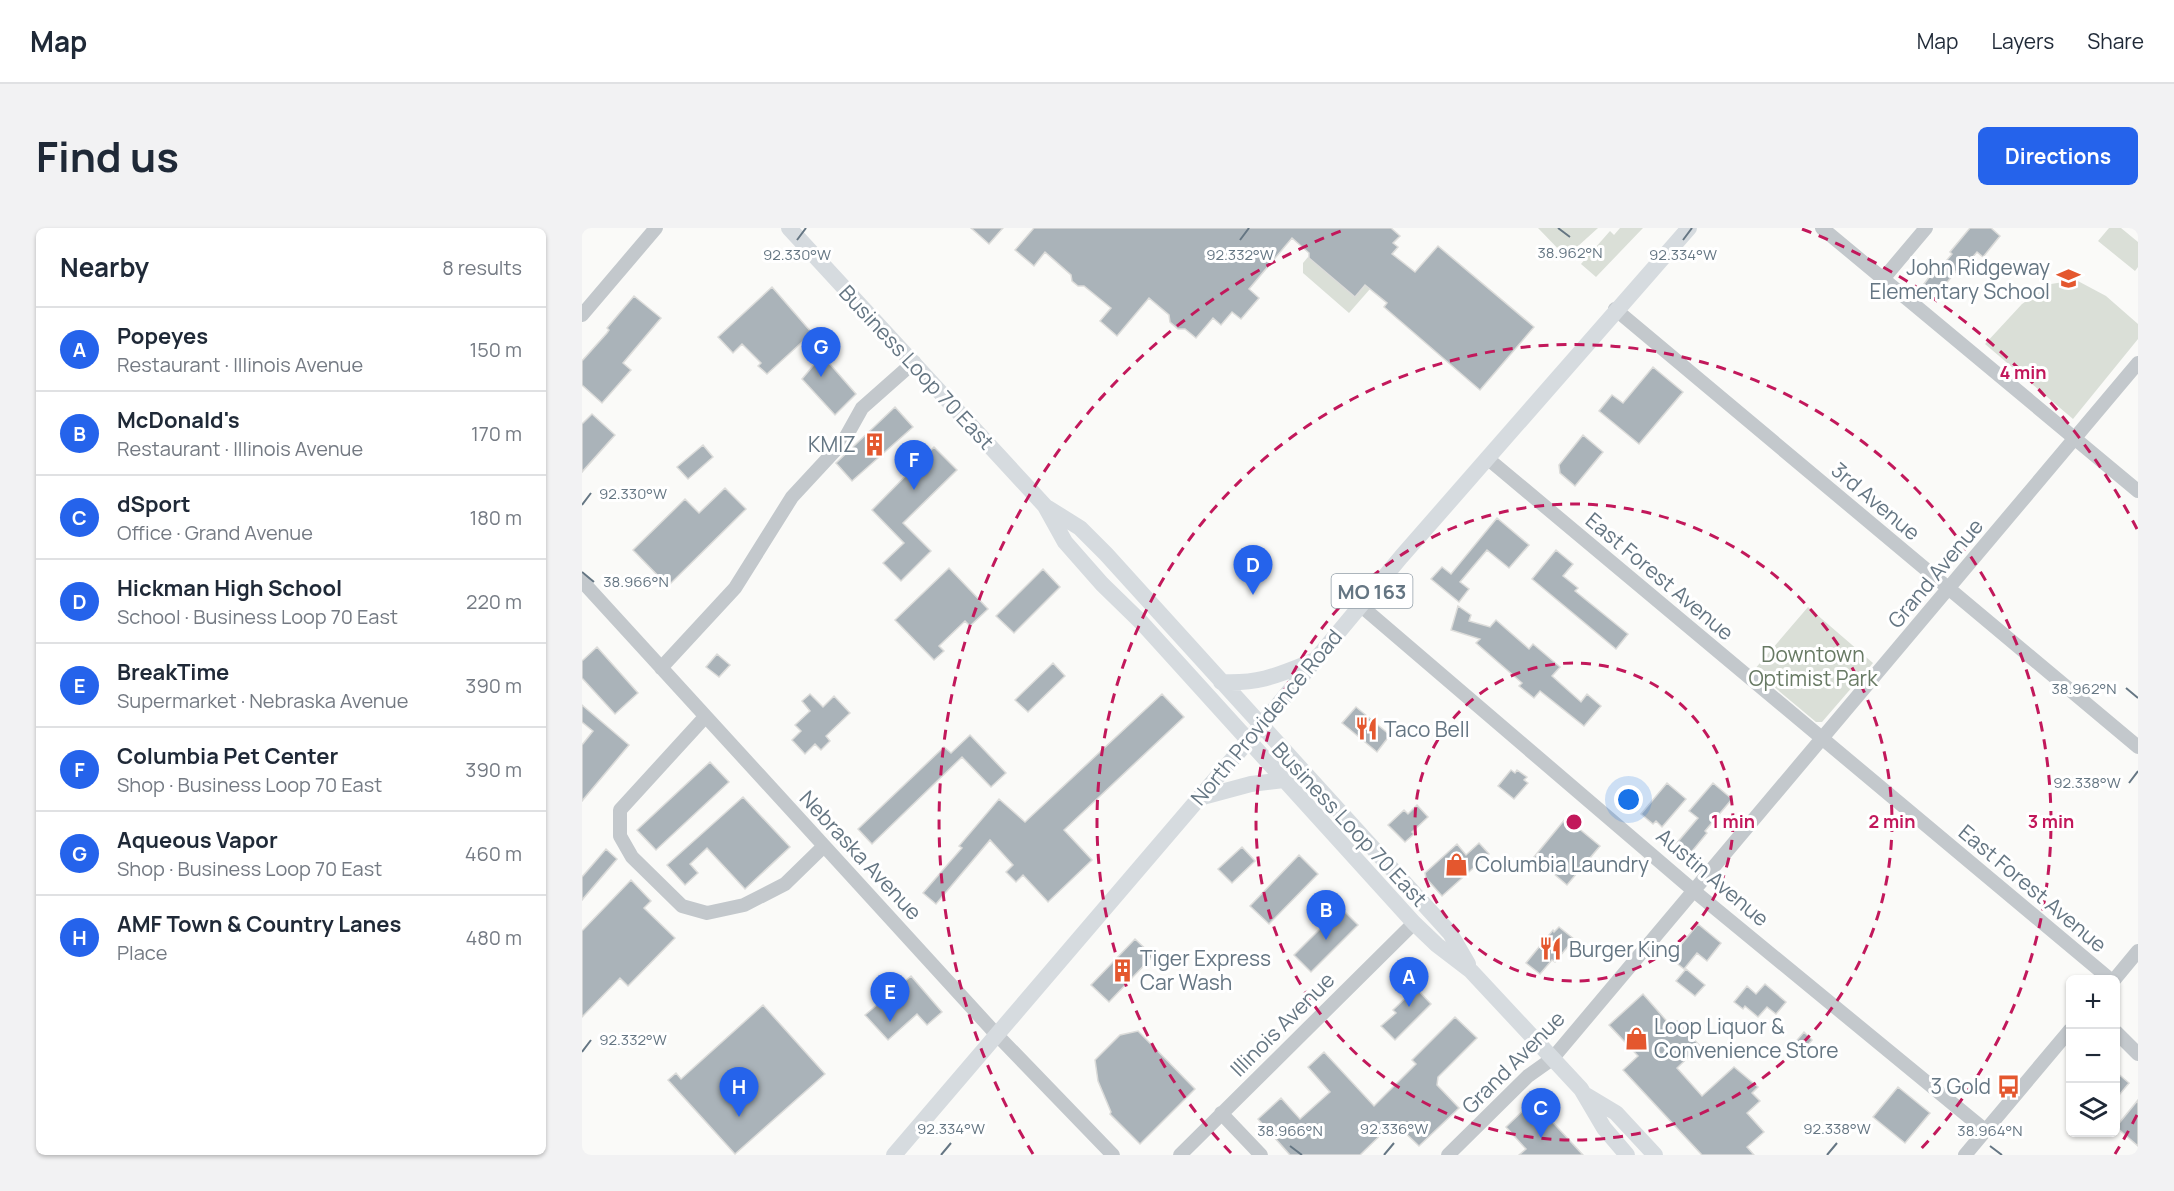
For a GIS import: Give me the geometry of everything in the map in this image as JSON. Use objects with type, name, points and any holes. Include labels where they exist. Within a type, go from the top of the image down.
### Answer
[{"type":"main road","name":"Business Loop 70 East","points":[[789,228],[1045,506],[1065,542],[1102,584],[1142,623],[1414,923],[1437,945],[1471,971],[1586,1094],[1616,1113],[1655,1155]]},
{"type":"main road","name":"North Providence Road","points":[[894,1155],[1248,741],[1360,605],[1689,228]]},
{"type":"main road","name":"Business Loop 70 East","points":[[1045,506],[1080,528],[1100,548],[1450,933],[1471,971]]},
{"type":"main road","points":[[1221,682],[1245,683],[1262,680],[1314,661]]},
{"type":"main road","points":[[1199,798],[1251,784],[1284,780]]},
{"type":"main road","name":"Business Loop 70 East","points":[[1586,1094],[1604,1128],[1627,1155]]},
{"type":"street","points":[[582,315],[656,228]]},
{"type":"street","points":[[1822,228],[2138,491]]},
{"type":"street","points":[[1883,279],[1926,228]]},
{"type":"street","name":"3rd Avenue","points":[[1616,309],[2138,747]]},
{"type":"street","points":[[661,668],[735,588],[792,497],[843,442],[862,408],[914,362]]},
{"type":"street","name":"Grand Avenue","points":[[1448,1155],[1528,1076],[1552,1059],[2138,363]]},
{"type":"street","name":"East Forest Avenue","points":[[1487,458],[2107,975]]},
{"type":"street","name":"Nebraska Avenue","points":[[584,586],[996,1034],[1113,1155]]},
{"type":"street","name":"Austin Avenue","points":[[1360,605],[1695,891],[1986,1131]]},
{"type":"street","points":[[705,717],[620,810],[620,836],[632,857],[682,906],[707,914],[744,905],[785,884],[824,846]]},
{"type":"street","name":"Illinois Avenue","points":[[1180,1155],[1414,923]]},
{"type":"street","points":[[2117,975],[2138,951]]},
{"type":"street","points":[[1965,1155],[2066,1035]]},
{"type":"street","points":[[2120,1037],[2138,1054]]},
{"type":"street","points":[[1221,1113],[1261,1155]]},
{"type":"green space","points":[[1538,228],[1598,228],[1566,257]]},
{"type":"green space","points":[[1620,228],[1643,228],[1596,277],[1581,264],[1610,231],[1614,235]]},
{"type":"green space","points":[[2109,228],[2121,228],[2138,242],[2138,267],[2135,271],[2098,241]]},
{"type":"green space","points":[[1308,257],[1355,297],[1366,285],[1370,289],[1349,313],[1303,273],[1303,263]]},
{"type":"green space","points":[[2076,280],[2106,296],[2138,324],[2138,339],[2073,419],[1985,344],[2022,304],[2051,284]]},
{"type":"green space","name":"Downtown Optimist Park","points":[[1808,607],[1873,663],[1822,722],[1816,722],[1754,670]]},
{"type":"building","points":[[971,228],[1003,228],[989,244]]},
{"type":"building","points":[[1034,228],[1391,228],[1400,236],[1393,243],[1398,247],[1392,254],[1415,272],[1438,246],[1534,327],[1480,390],[1384,307],[1387,303],[1365,285],[1355,297],[1309,258],[1309,253],[1292,238],[1249,289],[1259,298],[1241,319],[1232,312],[1221,325],[1213,318],[1196,338],[1185,329],[1178,329],[1170,322],[1169,315],[1149,298],[1117,336],[1100,321],[1111,308],[1084,286],[1078,286],[1072,281],[1071,275],[1045,252],[1034,266],[1015,250]]},
{"type":"building","points":[[1970,228],[1991,228],[2000,236],[1983,257],[1977,252],[1958,274],[1956,271],[1937,295],[1924,284],[1952,254],[1950,252]]},
{"type":"building","points":[[772,287],[812,333],[767,374],[758,366],[761,363],[742,344],[733,353],[718,337]]},
{"type":"building","points":[[634,296],[661,318],[623,363],[631,370],[602,403],[582,385],[582,361],[607,333],[609,330],[607,328]]},
{"type":"building","points":[[822,355],[856,394],[835,415],[802,379]]},
{"type":"building","points":[[1653,367],[1683,392],[1639,444],[1599,411],[1612,395],[1623,403]]},
{"type":"building","name":"KMIZ","points":[[895,407],[913,427],[852,481],[836,463]]},
{"type":"building","points":[[592,414],[615,435],[582,472],[582,424]]},
{"type":"building","points":[[1583,435],[1603,452],[1575,486],[1560,473],[1559,465]]},
{"type":"building","points":[[703,445],[713,457],[688,479],[677,467]]},
{"type":"building","points":[[934,447],[957,470],[903,523],[931,551],[901,581],[883,563],[904,543],[872,510]]},
{"type":"building","points":[[725,488],[746,509],[668,586],[633,550],[685,499],[699,513]]},
{"type":"building","points":[[1497,518],[1529,545],[1509,568],[1487,550],[1460,582],[1469,589],[1459,602],[1431,579],[1442,567],[1451,574]]},
{"type":"building","points":[[1556,550],[1573,564],[1563,576],[1578,588],[1575,591],[1628,634],[1616,649],[1532,579]]},
{"type":"building","points":[[949,568],[988,609],[970,626],[965,621],[939,646],[944,651],[934,660],[895,620]]},
{"type":"building","points":[[1043,569],[1060,587],[1014,633],[996,616]]},
{"type":"building","points":[[1458,606],[1471,615],[1469,621],[1490,627],[1496,620],[1529,649],[1533,644],[1560,667],[1552,676],[1581,702],[1587,694],[1601,706],[1584,726],[1540,691],[1534,698],[1519,686],[1522,683],[1476,643],[1480,639],[1451,630]]},
{"type":"building","points":[[597,647],[638,693],[615,714],[582,678],[582,661]]},
{"type":"building","points":[[717,654],[730,665],[719,677],[706,667]]},
{"type":"building","points":[[1053,663],[1065,676],[1028,712],[1015,700]]},
{"type":"building","points":[[810,694],[823,707],[834,696],[850,713],[826,736],[830,741],[821,750],[815,744],[805,754],[792,740],[801,731],[795,725],[810,711],[802,701]]},
{"type":"building","points":[[1162,694],[1184,717],[1064,830],[1092,860],[1048,902],[1023,875],[1016,882],[1006,872],[1013,865],[990,840],[936,904],[923,893],[962,848],[959,846],[999,799],[1025,822]]},
{"type":"building","points":[[582,705],[629,745],[582,801],[582,745],[593,731],[582,722]]},
{"type":"building","name":"Taco Bell","points":[[1356,707],[1390,735],[1377,752],[1342,723]]},
{"type":"building","points":[[970,735],[1006,773],[991,787],[962,757],[872,844],[858,829],[944,747],[951,753]]},
{"type":"building","points":[[710,762],[729,782],[656,850],[637,830]]},
{"type":"building","points":[[1511,770],[1515,773],[1517,770],[1527,777],[1524,780],[1528,783],[1514,799],[1498,786]]},
{"type":"building","points":[[1667,783],[1686,799],[1662,827],[1656,821],[1653,824],[1641,814]]},
{"type":"building","points":[[1713,783],[1732,799],[1705,831],[1707,833],[1689,855],[1676,844],[1698,818],[1689,811]]},
{"type":"building","points":[[743,797],[790,847],[745,889],[707,848],[690,864],[698,873],[685,885],[667,865]]},
{"type":"building","points":[[1417,805],[1428,817],[1405,842],[1388,825],[1404,810],[1408,814]]},
{"type":"building","points":[[1566,818],[1600,846],[1567,885],[1534,857]]},
{"type":"building","name":"Columbia Laundry","points":[[1479,843],[1489,854],[1442,896],[1426,878],[1425,873],[1457,844],[1466,855]]},
{"type":"building","points":[[1242,847],[1255,861],[1232,883],[1218,869]]},
{"type":"building","points":[[606,849],[617,859],[582,900],[582,877]]},
{"type":"building","points":[[1299,855],[1318,874],[1269,924],[1250,906]]},
{"type":"building","points":[[631,880],[651,901],[644,908],[675,938],[628,986],[620,978],[582,1017],[582,931]]},
{"type":"building","points":[[1341,908],[1358,925],[1311,972],[1294,955]]},
{"type":"building","points":[[1698,924],[1721,943],[1707,961],[1697,953],[1684,969],[1670,958]]},
{"type":"building","name":"Burger King","points":[[1559,927],[1574,939],[1555,962],[1552,960],[1540,974],[1526,963],[1553,930],[1554,932]]},
{"type":"building","name":"Tiger Express Car Wash","points":[[1135,939],[1153,956],[1109,1002],[1091,985]]},
{"type":"building","points":[[1686,969],[1705,985],[1695,996],[1676,981]]},
{"type":"building","points":[[911,976],[942,1012],[927,1025],[917,1014],[888,1040],[865,1015]]},
{"type":"building","points":[[1765,984],[1786,1002],[1776,1014],[1767,1007],[1758,1017],[1745,1006],[1743,1009],[1734,1002],[1747,986],[1756,994]]},
{"type":"building","points":[[1416,988],[1431,1004],[1395,1040],[1381,1026],[1396,1013],[1393,1010]]},
{"type":"building","points":[[1643,994],[1671,1026],[1677,1021],[1700,1046],[1677,1068],[1702,1096],[1734,1067],[1758,1087],[1752,1093],[1760,1101],[1747,1113],[1764,1132],[1747,1147],[1754,1155],[1702,1155],[1623,1070],[1638,1056],[1609,1025]]},
{"type":"building","points":[[763,1005],[825,1074],[735,1154],[668,1080],[676,1073],[681,1079]]},
{"type":"building","points":[[1455,1017],[1477,1038],[1438,1077],[1437,1085],[1459,1108],[1419,1146],[1394,1122],[1360,1155],[1290,1155],[1258,1119],[1281,1098],[1300,1119],[1330,1092],[1308,1067],[1324,1052],[1374,1106],[1416,1064],[1412,1060]]},
{"type":"building","points":[[1138,1031],[1195,1089],[1140,1144],[1110,1114],[1098,1081],[1095,1060],[1120,1035]]},
{"type":"building","points":[[1804,1032],[1812,1040],[1795,1060],[1787,1052]]},
{"type":"building","points":[[2120,1075],[2129,1083],[2120,1094]]},
{"type":"building","points":[[1898,1087],[1930,1113],[1905,1143],[1873,1117]]},
{"type":"building","points":[[2138,1100],[2138,1146],[2120,1130],[2120,1122]]},
{"type":"building","points":[[1533,1101],[1583,1155],[1519,1155],[1526,1149],[1506,1127]]},
{"type":"place","name":"John Ridgeway Elementary School","points":[[2068,279]]},
{"type":"place","name":"Aqueous Vapor","points":[[821,377]]},
{"type":"place","name":"KMIZ","points":[[874,444]]},
{"type":"place","name":"Columbia Pet Center","points":[[914,490]]},
{"type":"place","name":"Hickman High School","points":[[1253,595]]},
{"type":"place","name":"Taco Bell","points":[[1366,729]]},
{"type":"place","name":"Columbia Laundry","points":[[1457,864]]},
{"type":"place","name":"McDonald's","points":[[1326,940]]},
{"type":"place","name":"Burger King","points":[[1551,949]]},
{"type":"place","name":"Tiger Express Car Wash","points":[[1122,970]]},
{"type":"place","name":"Popeyes","points":[[1409,1007]]},
{"type":"place","name":"BreakTime","points":[[890,1022]]},
{"type":"place","name":"Loop Liquor & Convenience Store","points":[[1636,1038]]},
{"type":"place","name":"3 Gold","points":[[2009,1086]]},
{"type":"place","name":"AMF Town & Country Lanes","points":[[739,1117]]},
{"type":"place","name":"dSport","points":[[1541,1138]]}]
